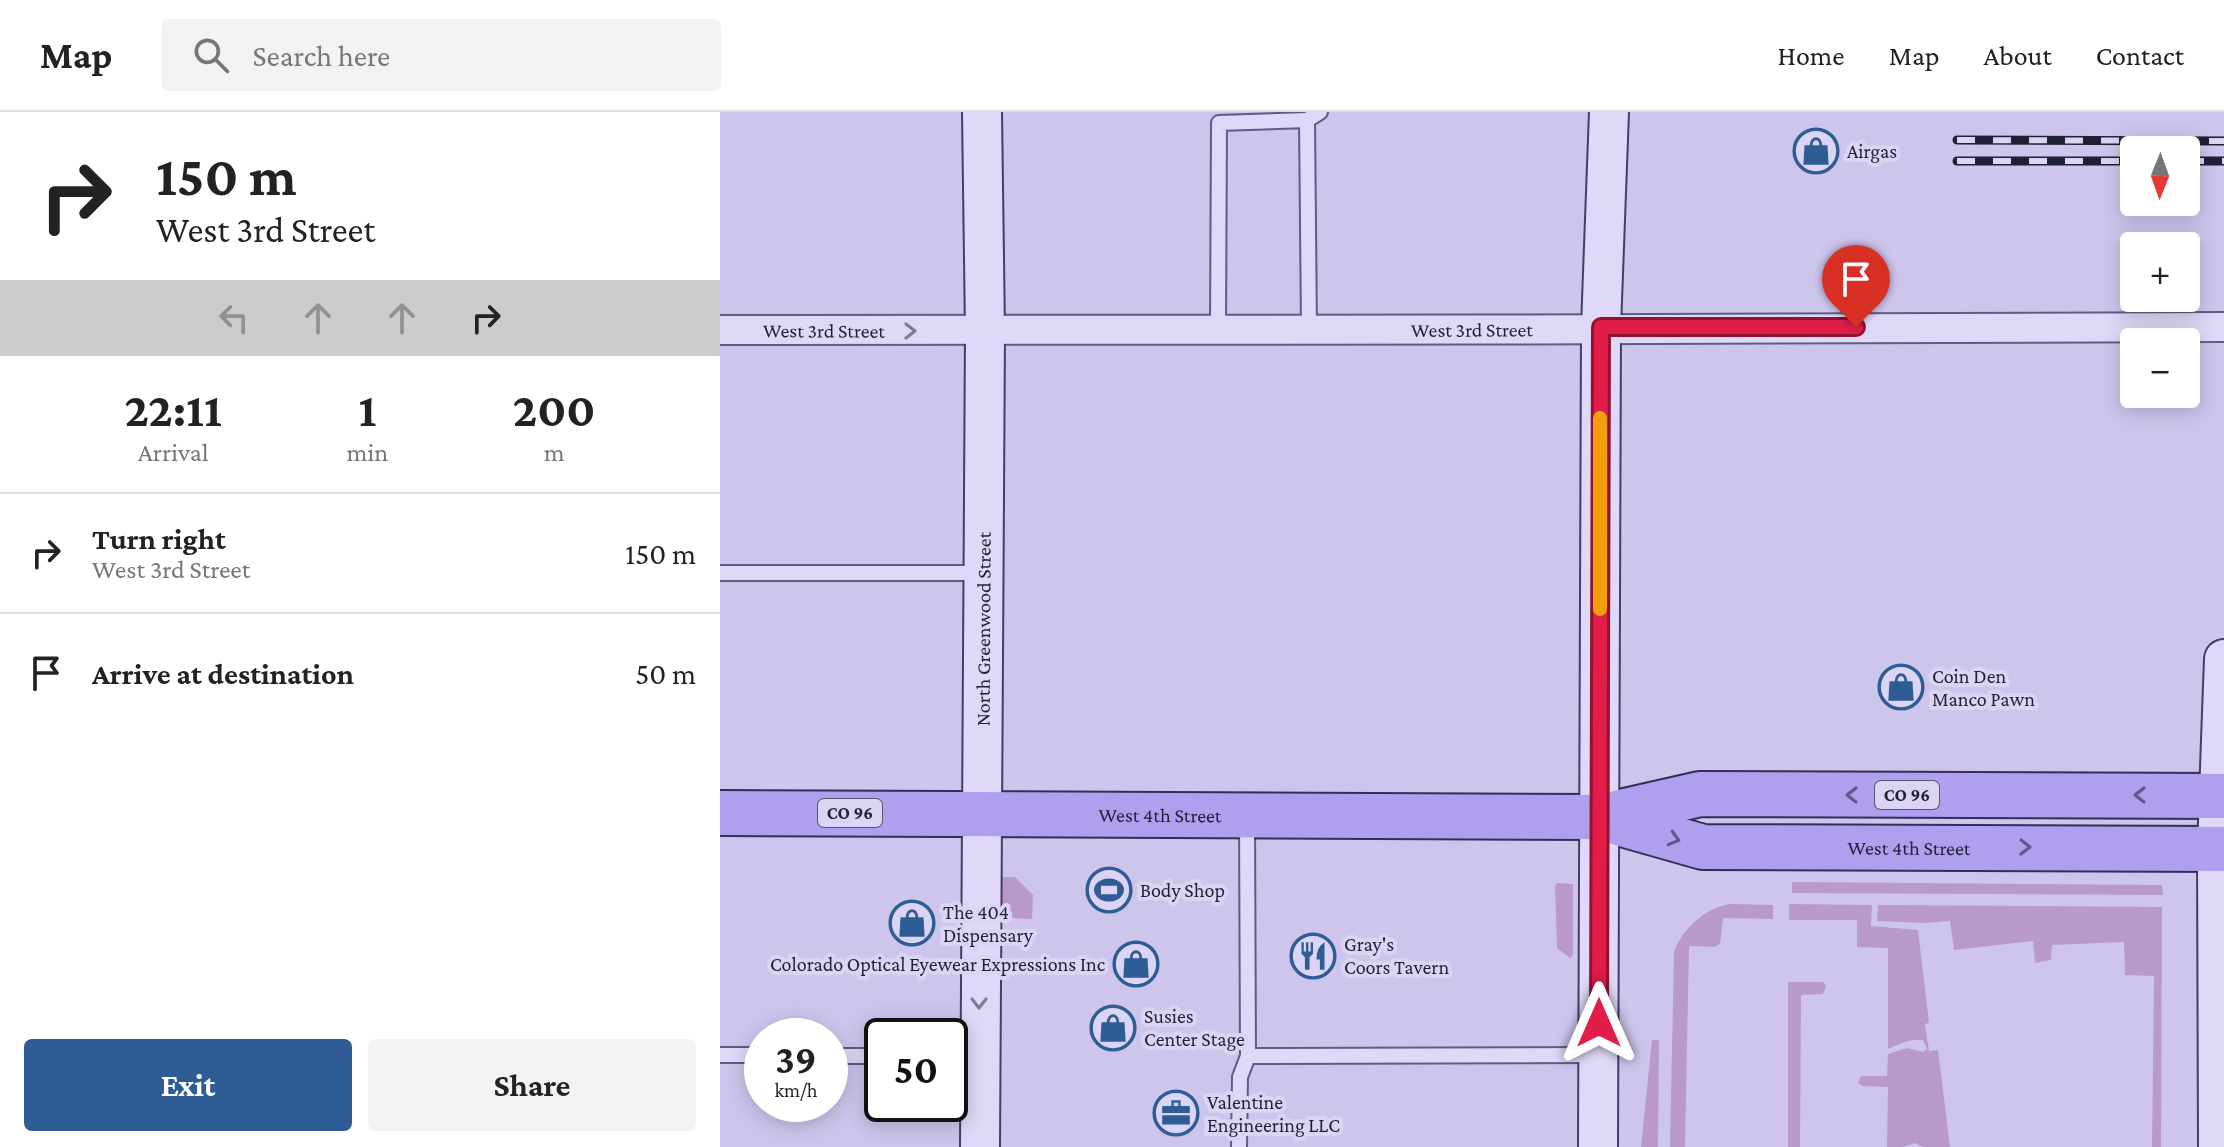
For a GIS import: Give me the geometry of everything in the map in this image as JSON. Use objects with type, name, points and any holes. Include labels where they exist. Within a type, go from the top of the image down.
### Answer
[{"type":"main road","name":"North Greenwood Street","points":[[967,1018],[980,813],[985,332],[982,112]]},
{"type":"main road","points":[[1598,1147],[1601,327],[1609,112]]},
{"type":"main road","points":[[2218,1147],[2224,659]]},
{"type":"main road","name":"West 4th Street","points":[[720,813],[1599,817],[1700,794],[2221,796]]},
{"type":"main road","name":"West 4th Street","points":[[1599,817],[1703,847],[2220,849]]},
{"type":"main road","name":"North Greenwood Street","points":[[968,1074],[980,1147]]},
{"type":"street","name":"West 3rd Street","points":[[720,330],[985,332],[1601,327],[2224,327]]},
{"type":"lane","points":[[1218,329],[1219,123],[1307,120],[1320,112]]},
{"type":"lane","points":[[1307,120],[1309,329]]},
{"type":"lane","points":[[720,573],[982,573]]},
{"type":"lane","points":[[1239,1147],[1240,1077],[1248,1056],[1247,815]]},
{"type":"lane","points":[[720,1055],[744,1055]]},
{"type":"lane","points":[[1248,1056],[1598,1055]]},
{"type":"shaded area","points":[[996,877],[1015,877],[1033,895],[1032,919],[1011,917],[1001,910]]},
{"type":"shaded area","points":[[1792,882],[2162,885],[2163,895],[1792,893]]},
{"type":"shaded area","points":[[1557,883],[1573,884],[1573,955],[1570,958],[1557,948]]},
{"type":"shaded area","points":[[1731,904],[1773,905],[1773,919],[1723,918],[1720,944],[1714,947],[1689,946],[1685,1147],[1670,1147],[1674,952],[1696,920]]},
{"type":"shaded area","points":[[1789,904],[1872,905],[1871,926],[1918,930],[1929,1023],[1925,1024],[1929,1051],[1938,1050],[1950,1147],[1923,1147],[1915,1143],[1887,1147],[1888,1087],[1858,1083],[1861,1076],[1887,1076],[1888,1054],[1907,1048],[1923,1052],[1927,1049],[1923,1040],[1918,1040],[1888,1049],[1888,948],[1857,947],[1857,920],[1789,920]]},
{"type":"shaded area","points":[[1878,905],[2162,907],[2161,1147],[2152,1147],[2154,976],[2125,975],[2124,942],[2052,945],[2051,960],[2035,963],[2033,941],[1954,950],[1950,921],[1877,921]]},
{"type":"shaded area","points":[[1788,982],[1823,982],[1826,986],[1823,994],[1801,995],[1800,1147],[1788,1147]]},
{"type":"shaded area","points":[[1652,1040],[1659,1040],[1658,1147],[1641,1147]]},
{"type":"railway","points":[[1957,140],[2224,141]]},
{"type":"railway","points":[[1957,161],[2120,161]]},
{"type":"railway","points":[[2200,161],[2224,161]]},
{"type":"slow traffic","points":[[1600,418],[1600,609]]},
{"type":"place","name":"Airgas","points":[[1816,151]]},
{"type":"place","name":"Coin Den Manco Pawn","points":[[1901,687]]},
{"type":"place","name":"Body Shop","points":[[1109,890]]},
{"type":"place","name":"The 404 Dispensary","points":[[912,923]]},
{"type":"place","name":"Gray's Coors Tavern","points":[[1313,956]]},
{"type":"place","name":"Colorado Optical Eyewear Expressions Inc","points":[[1136,964]]},
{"type":"place","name":"Susies Center Stage","points":[[1113,1028]]},
{"type":"place","name":"Valentine Engineering LLC","points":[[1176,1113]]},
{"type":"route","points":[[1599,1023],[1601,327],[1856,327]]}]
